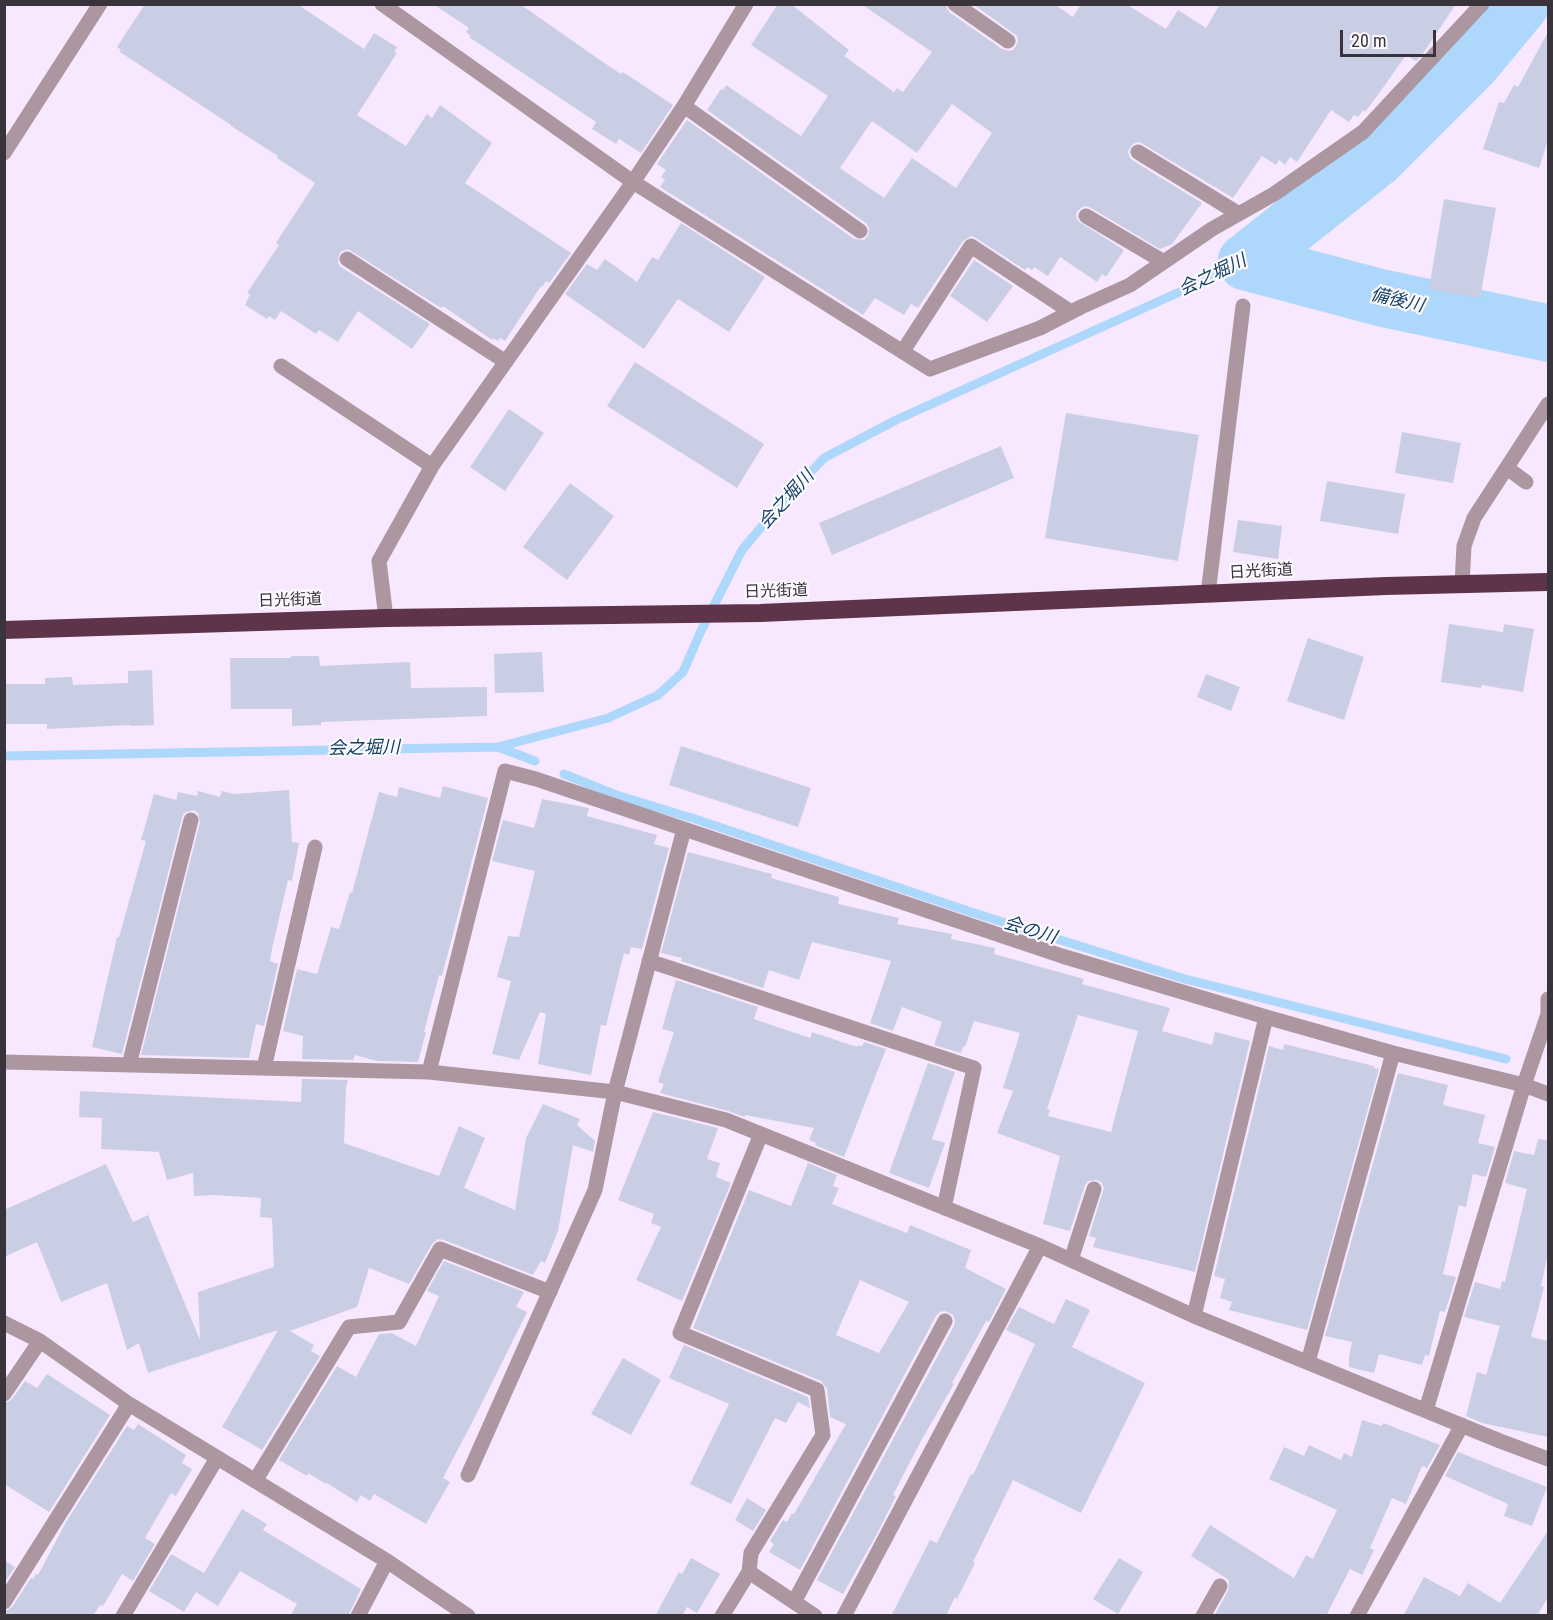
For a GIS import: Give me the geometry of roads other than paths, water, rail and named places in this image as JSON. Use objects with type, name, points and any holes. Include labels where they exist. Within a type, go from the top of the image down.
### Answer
[{"type":"highway","name":"日光街道","points":[[4,630],[386,618],[760,613],[1386,586],[1548,582]]},
{"type":"street","points":[[4,153],[100,4]]},
{"type":"street","points":[[382,4],[633,182],[930,369],[1040,328],[1130,285],[1212,229],[1274,194],[1363,132],[1482,4]]},
{"type":"street","points":[[386,618],[379,561],[432,466],[633,182],[684,106],[746,4]]},
{"type":"street","points":[[955,4],[1008,40]]},
{"type":"street","points":[[684,106],[860,231]]},
{"type":"street","points":[[1138,152],[1239,214]]},
{"type":"street","points":[[1086,216],[1164,262]]},
{"type":"street","points":[[903,351],[971,246],[1071,312]]},
{"type":"street","points":[[346,260],[506,362]]},
{"type":"street","points":[[1208,594],[1243,306]]},
{"type":"street","points":[[281,366],[432,466]]},
{"type":"street","points":[[1462,584],[1464,546],[1474,518],[1548,404]]},
{"type":"street","points":[[1507,468],[1526,482]]},
{"type":"street","points":[[429,1072],[505,771],[536,779],[1062,956],[1393,1053],[1526,1080],[1548,1094]]},
{"type":"street","points":[[129,1065],[191,820]]},
{"type":"street","points":[[468,1475],[596,1190],[615,1092],[684,829]]},
{"type":"street","points":[[264,1068],[315,846]]},
{"type":"street","points":[[649,961],[974,1068],[944,1208]]},
{"type":"street","points":[[1426,1410],[1526,1080],[1547,1021],[1548,999]]},
{"type":"street","points":[[1194,1316],[1266,1017]]},
{"type":"street","points":[[1308,1362],[1393,1053]]},
{"type":"street","points":[[4,1062],[429,1072],[615,1092],[726,1120],[1040,1246],[1194,1316],[1548,1459]]},
{"type":"street","points":[[722,1616],[749,1572],[751,1553],[823,1435],[817,1390],[680,1332],[761,1134]]},
{"type":"street","points":[[1071,1260],[1094,1189]]},
{"type":"street","points":[[844,1616],[1040,1246]]},
{"type":"street","points":[[255,1481],[349,1327],[399,1322],[440,1249],[550,1292]]},
{"type":"street","points":[[794,1602],[945,1321]]},
{"type":"street","points":[[4,1323],[40,1341],[129,1404],[387,1561],[468,1616]]},
{"type":"street","points":[[4,1394],[40,1341]]},
{"type":"street","points":[[4,1602],[129,1404]]},
{"type":"street","points":[[1357,1616],[1462,1425]]},
{"type":"street","points":[[123,1616],[217,1458]]},
{"type":"street","points":[[358,1616],[387,1561]]},
{"type":"street","points":[[749,1572],[815,1616]]},
{"type":"street","points":[[1203,1616],[1220,1586]]},
{"type":"waterway","name":"会之堀川","points":[[1246,262],[1376,159],[1472,63],[1521,4]]},
{"type":"waterway","name":"会之堀川","points":[[4,756],[498,747],[608,718],[658,695],[683,672],[742,550],[785,499],[824,458],[896,420],[1246,262]]},
{"type":"waterway","name":"備後川","points":[[1246,262],[1382,298],[1548,333]]},
{"type":"waterway","points":[[498,747],[535,761]]},
{"type":"waterway","name":"会の川","points":[[564,774],[616,795],[695,819],[971,912],[1185,979],[1506,1059]]}]
